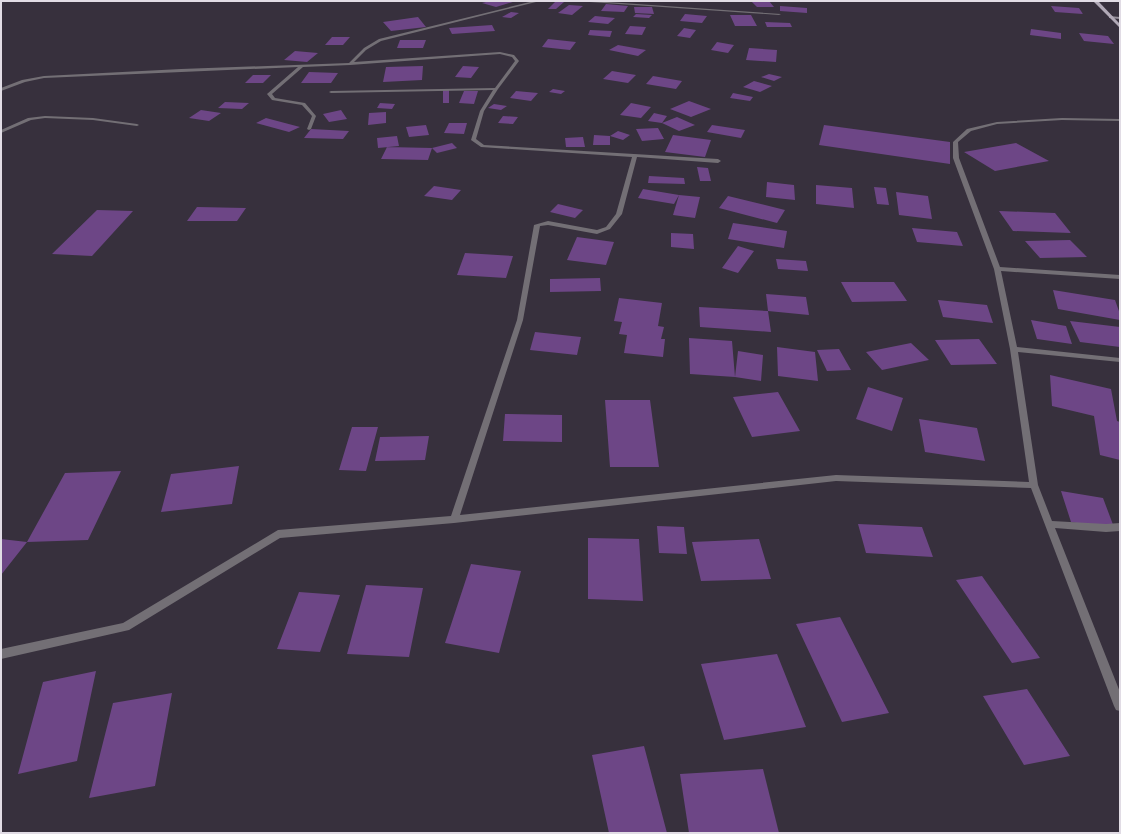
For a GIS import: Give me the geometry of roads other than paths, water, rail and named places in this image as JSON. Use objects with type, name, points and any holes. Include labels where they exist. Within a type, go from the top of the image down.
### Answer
[{"type":"main road","points":[[1095,1],[1104,7],[1110,17],[1120,27]]},
{"type":"street","points":[[350,64],[365,49],[380,40],[538,1]]},
{"type":"street","points":[[577,1],[779,14]]},
{"type":"street","points":[[1110,17],[1120,18]]},
{"type":"street","points":[[1,90],[24,81],[44,78],[350,64],[500,53],[513,56],[517,61],[496,88],[482,111],[473,140],[483,146],[718,161]]},
{"type":"street","points":[[302,66],[269,94],[274,99],[303,104],[314,116],[309,128]]},
{"type":"street","points":[[331,92],[496,88]]},
{"type":"street","points":[[1,132],[30,119],[45,117],[92,119],[137,125]]},
{"type":"street","points":[[1120,120],[1062,119],[997,123],[969,130],[956,142],[956,158],[997,269],[1014,349],[1034,485],[1120,706]]},
{"type":"street","points":[[454,519],[520,320],[537,226],[548,223],[597,232],[608,228],[619,214],[635,156]]},
{"type":"street","points":[[997,269],[1120,277]]},
{"type":"street","points":[[1014,349],[1120,360]]},
{"type":"street","points":[[1,654],[124,627],[278,534],[454,519],[836,478],[1034,485]]},
{"type":"street","points":[[1049,524],[1106,528],[1120,526]]}]
